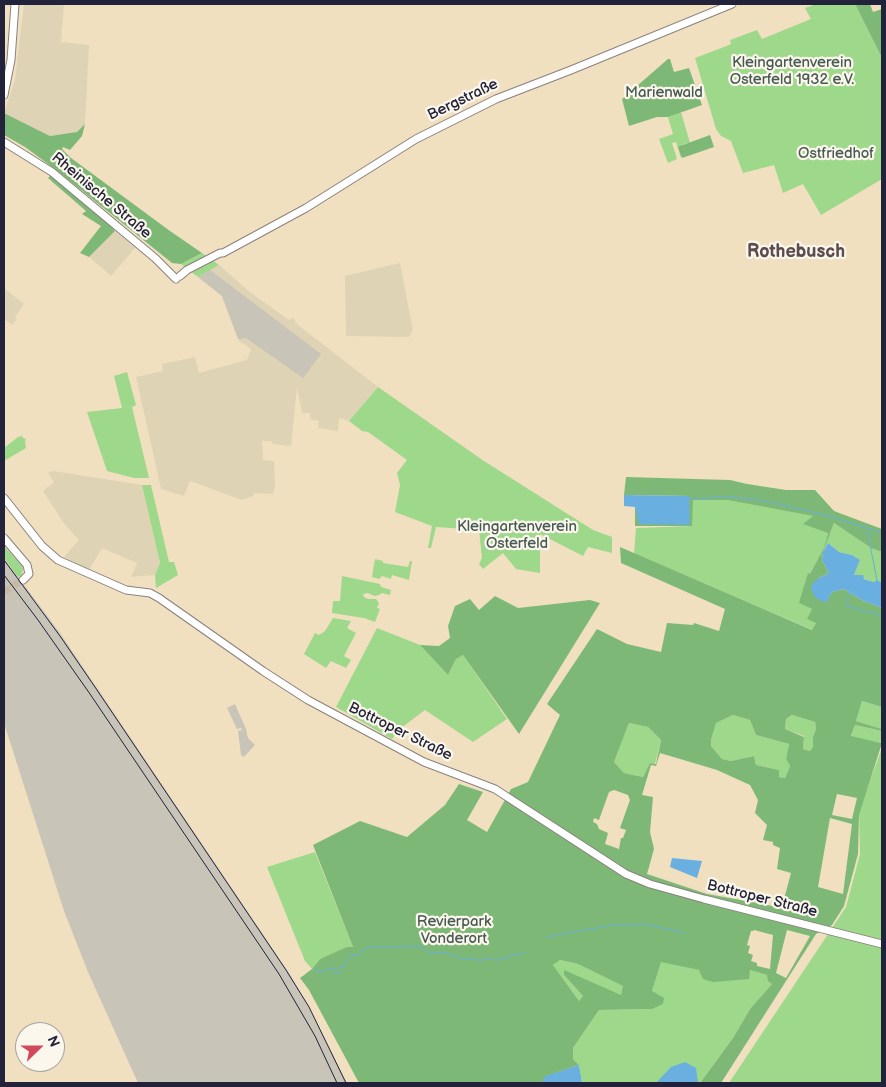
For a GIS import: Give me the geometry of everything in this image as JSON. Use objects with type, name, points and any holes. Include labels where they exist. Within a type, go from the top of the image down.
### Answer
[{"type":"main road","points":[[4,95],[11,60],[16,4]]},
{"type":"main road","name":"Bergstraße","points":[[175,279],[184,272],[306,208],[416,139],[496,98],[571,70],[732,4]]},
{"type":"main road","name":"Rheinische Straße","points":[[4,142],[45,167],[68,185],[155,258],[175,279]]},
{"type":"main road","name":"Bottroper Straße","points":[[4,498],[42,546],[58,560],[126,590],[150,594],[159,598],[297,694],[409,755],[495,789],[626,874],[677,892],[882,944]]},
{"type":"main road","points":[[4,509],[12,509]]},
{"type":"main road","points":[[4,538],[27,565],[29,574],[24,580]]},
{"type":"shaded area","points":[[24,4],[64,5],[61,42],[89,45],[85,124],[77,132],[50,136],[4,113],[15,80]]},
{"type":"shaded area","points":[[115,231],[135,248],[111,276],[89,257]]},
{"type":"shaded area","points":[[400,263],[413,330],[409,337],[346,336],[345,276]]},
{"type":"shaded area","points":[[219,265],[251,293],[289,320],[293,318],[298,325],[378,387],[349,421],[339,418],[338,431],[318,428],[319,421],[310,419],[310,413],[302,413],[297,387],[291,446],[273,444],[271,441],[262,441],[263,460],[274,461],[275,485],[273,494],[254,493],[253,496],[242,500],[190,481],[184,496],[161,489],[136,377],[163,371],[162,364],[195,357],[199,373],[247,360],[251,349],[239,341],[222,296],[198,277]]},
{"type":"shaded area","points":[[210,270],[321,354],[303,378],[246,338],[238,339],[222,296],[198,277]]},
{"type":"shaded area","points":[[4,288],[24,304],[12,325],[4,319]]},
{"type":"shaded area","points":[[53,471],[142,485],[160,563],[155,575],[131,577],[137,563],[102,548],[89,570],[64,557],[79,540],[63,522],[43,491],[54,482],[48,473]]},
{"type":"shaded area","points":[[4,558],[60,633],[289,973],[308,1005],[347,1083],[138,1083],[88,972],[64,911],[4,723]]},
{"type":"shaded area","points":[[235,704],[248,738],[255,745],[244,757],[241,755],[238,731],[242,730],[241,728],[237,729],[227,708]]},
{"type":"green space","points":[[816,4],[855,4],[882,58],[882,179],[821,215],[803,184],[783,193],[774,165],[743,173],[731,141],[721,136],[716,129],[695,58],[731,44],[730,40],[757,30],[762,39],[811,19],[805,8]]},
{"type":"green space","points":[[855,4],[870,4],[873,12],[882,9],[882,58]]},
{"type":"green space","name":"Marienwald","points":[[670,59],[674,72],[689,68],[702,105],[668,117],[657,117],[629,126],[622,99]]},
{"type":"green space","points":[[681,112],[690,143],[683,144],[681,158],[676,142],[672,143],[677,159],[668,163],[659,139],[673,134],[668,117]]},
{"type":"green space","points":[[4,113],[50,136],[77,132],[85,124],[82,136],[70,150],[63,147],[62,149],[71,158],[202,253],[181,264],[172,263],[55,169],[25,147],[4,135]]},
{"type":"green space","points":[[710,135],[714,147],[682,158],[678,147]]},
{"type":"green space","points":[[51,175],[115,231],[89,257],[80,253],[101,226],[82,214],[86,211],[48,178]]},
{"type":"green space","points":[[202,253],[219,265],[198,277],[181,264]]},
{"type":"green space","points":[[127,372],[136,405],[132,407],[149,478],[134,478],[107,471],[87,412],[122,408],[114,376]]},
{"type":"green space","name":"Kleingartenverein Osterfeld","points":[[378,387],[484,461],[593,530],[612,537],[612,553],[588,547],[583,556],[540,534],[540,573],[516,569],[503,553],[483,569],[479,564],[482,558],[479,530],[436,527],[431,548],[428,548],[432,526],[395,512],[400,485],[397,473],[407,460],[349,421]]},
{"type":"green space","points":[[22,436],[24,439],[26,438],[26,448],[4,461],[4,448]]},
{"type":"green space","name":"Revierpark Vonderort","points":[[626,477],[730,480],[786,490],[815,490],[834,511],[882,529],[882,552],[871,548],[834,523],[823,552],[822,560],[829,573],[819,578],[825,603],[832,592],[844,589],[862,600],[882,608],[882,707],[862,701],[856,721],[882,729],[882,731],[855,725],[851,736],[881,743],[882,738],[882,743],[859,815],[858,854],[844,906],[832,925],[816,934],[721,1083],[700,1083],[733,1038],[750,1009],[772,984],[768,981],[767,975],[750,970],[749,979],[713,982],[703,979],[699,970],[661,962],[652,991],[664,998],[663,1004],[652,1009],[599,1010],[573,1048],[573,1059],[579,1065],[547,1076],[541,1083],[359,1083],[309,990],[300,978],[312,969],[320,959],[347,947],[353,947],[313,845],[360,821],[407,837],[445,805],[459,784],[483,792],[467,820],[487,832],[511,789],[528,782],[560,715],[547,704],[597,629],[627,644],[661,652],[667,623],[693,625],[694,623],[719,631],[725,609],[621,563],[620,547],[812,630],[816,623],[807,619],[812,609],[799,603],[808,573],[810,574],[824,548],[828,533],[803,524],[813,516],[727,500],[693,500],[692,526],[635,526],[635,507],[689,496],[624,495]],"holes":[[[733,715],[750,720],[756,735],[789,744],[786,759],[790,766],[785,778],[779,777],[779,770],[756,765],[754,756],[731,761],[722,759],[711,746],[716,723]],[[792,715],[815,722],[816,729],[813,737],[813,747],[810,751],[803,749],[804,737],[785,729],[786,719]],[[629,723],[648,727],[661,740],[656,764],[650,763],[643,777],[624,773],[614,762]],[[660,753],[717,770],[750,785],[758,800],[755,813],[767,825],[763,840],[773,842],[773,845],[780,848],[777,869],[791,873],[783,903],[801,907],[799,913],[764,904],[707,894],[647,874],[654,849],[650,832],[653,797],[642,795],[651,765],[656,766]],[[614,790],[628,795],[630,800],[620,828],[626,830],[623,838],[621,838],[619,849],[605,844],[608,833],[599,829],[597,824],[593,822],[594,818],[599,820],[609,792]],[[837,794],[857,798],[852,819],[832,815]],[[830,818],[852,824],[843,894],[818,887]],[[754,930],[773,935],[770,969],[757,966],[757,963],[751,961],[753,955],[748,953],[750,946],[747,945],[751,931]],[[787,930],[810,936],[786,978],[776,973]],[[560,960],[578,964],[623,986],[621,995],[564,970],[564,975],[583,996],[579,1001],[553,965]]]},
{"type":"green space","points":[[142,485],[151,485],[169,562],[174,562],[178,575],[156,588],[155,575],[160,563]]},
{"type":"green space","points":[[692,500],[727,500],[814,516],[804,524],[828,532],[825,546],[834,523],[871,548],[882,552],[882,583],[854,575],[860,560],[852,555],[839,552],[828,543],[810,574],[800,603],[812,609],[816,623],[813,630],[634,554],[636,528],[692,526]]},
{"type":"green space","points":[[4,546],[22,566],[21,577],[17,576],[4,558]]},
{"type":"green space","points":[[375,559],[383,561],[383,563],[408,567],[410,561],[412,561],[409,580],[392,575],[391,579],[382,576],[379,579],[372,577]]},
{"type":"green space","points":[[342,576],[380,584],[381,587],[391,590],[390,595],[382,593],[374,596],[368,593],[363,594],[364,597],[376,599],[379,603],[377,608],[380,609],[375,622],[364,618],[332,613],[333,601],[340,601]]},
{"type":"green space","points":[[495,596],[518,608],[590,600],[600,603],[519,734],[463,655],[456,659],[448,675],[420,645],[439,646],[450,638],[448,626],[455,606],[470,599],[479,610]]},
{"type":"green space","points":[[333,618],[351,621],[347,628],[356,633],[344,656],[351,660],[346,668],[331,661],[326,668],[304,654],[315,633],[319,635],[325,631]]},
{"type":"green space","points":[[377,628],[420,645],[448,675],[456,659],[463,655],[507,719],[473,742],[425,710],[401,728],[392,739],[336,707]]},
{"type":"green space","points":[[862,701],[882,707],[882,729],[856,721]]},
{"type":"green space","points":[[733,715],[750,720],[756,735],[789,744],[786,759],[790,766],[785,778],[779,777],[779,770],[756,765],[754,756],[731,761],[722,759],[711,746],[716,723]]},
{"type":"green space","points":[[792,715],[815,722],[816,729],[813,737],[813,747],[810,751],[803,749],[804,736],[785,729],[786,719]]},
{"type":"green space","points":[[629,723],[648,727],[661,740],[655,764],[650,763],[643,777],[624,773],[614,762]]},
{"type":"green space","points":[[855,725],[882,731],[881,743],[851,737]]},
{"type":"green space","points":[[882,748],[882,1083],[729,1083],[846,907],[860,854],[859,811]]},
{"type":"green space","points":[[315,852],[353,947],[320,959],[312,969],[305,961],[267,867]]},
{"type":"green space","points":[[560,960],[578,964],[624,986],[621,995],[564,975],[583,996],[579,1001],[553,965]]},
{"type":"green space","points":[[661,961],[699,970],[750,970],[767,975],[772,984],[750,1009],[733,1038],[700,1083],[582,1083],[579,1065],[573,1059],[573,1048],[599,1010],[652,1009],[652,991]]},
{"type":"water","points":[[624,495],[689,496],[690,525],[639,524],[635,507],[624,506]]},
{"type":"water","points":[[828,543],[839,552],[852,555],[860,560],[854,575],[863,575],[864,579],[874,582],[877,580],[882,583],[882,608],[862,600],[844,589],[832,592],[826,603],[816,598],[811,590],[812,584],[829,573],[822,560],[823,552]]},
{"type":"water","points":[[672,858],[702,861],[697,878],[670,867]]},
{"type":"water","points":[[685,1062],[696,1068],[698,1083],[656,1083],[671,1067]]},
{"type":"water","points":[[579,1065],[582,1083],[541,1083],[546,1076]]},
{"type":"waterway","points":[[688,499],[730,497],[766,501],[829,516],[882,533]]},
{"type":"waterway","points":[[867,530],[877,580]]},
{"type":"waterway","points":[[849,592],[847,606],[882,616]]},
{"type":"waterway","points":[[547,937],[613,925],[645,924],[685,933]]},
{"type":"waterway","points":[[314,969],[321,972],[333,968],[335,973],[340,973],[340,967],[345,966],[345,962],[351,955],[358,956],[366,948],[373,947],[420,946],[430,954],[443,952],[462,959],[476,959],[480,961],[484,959],[498,960],[510,957],[513,954],[525,953]]},
{"type":"tunnel","points":[[4,592],[23,580]]},
{"type":"railway","points":[[4,560],[60,636],[286,970],[309,1007],[346,1083]]},
{"type":"railway","points":[[4,575],[90,694],[279,974],[315,1036],[337,1083]]},
{"type":"district","name":"Rothebusch","points":[[796,252]]},
{"type":"park label","name":"Kleingartenverein Osterfeld 1932 e.V.","points":[[792,72]]},
{"type":"park label","name":"Ostfriedhof","points":[[836,154]]}]
